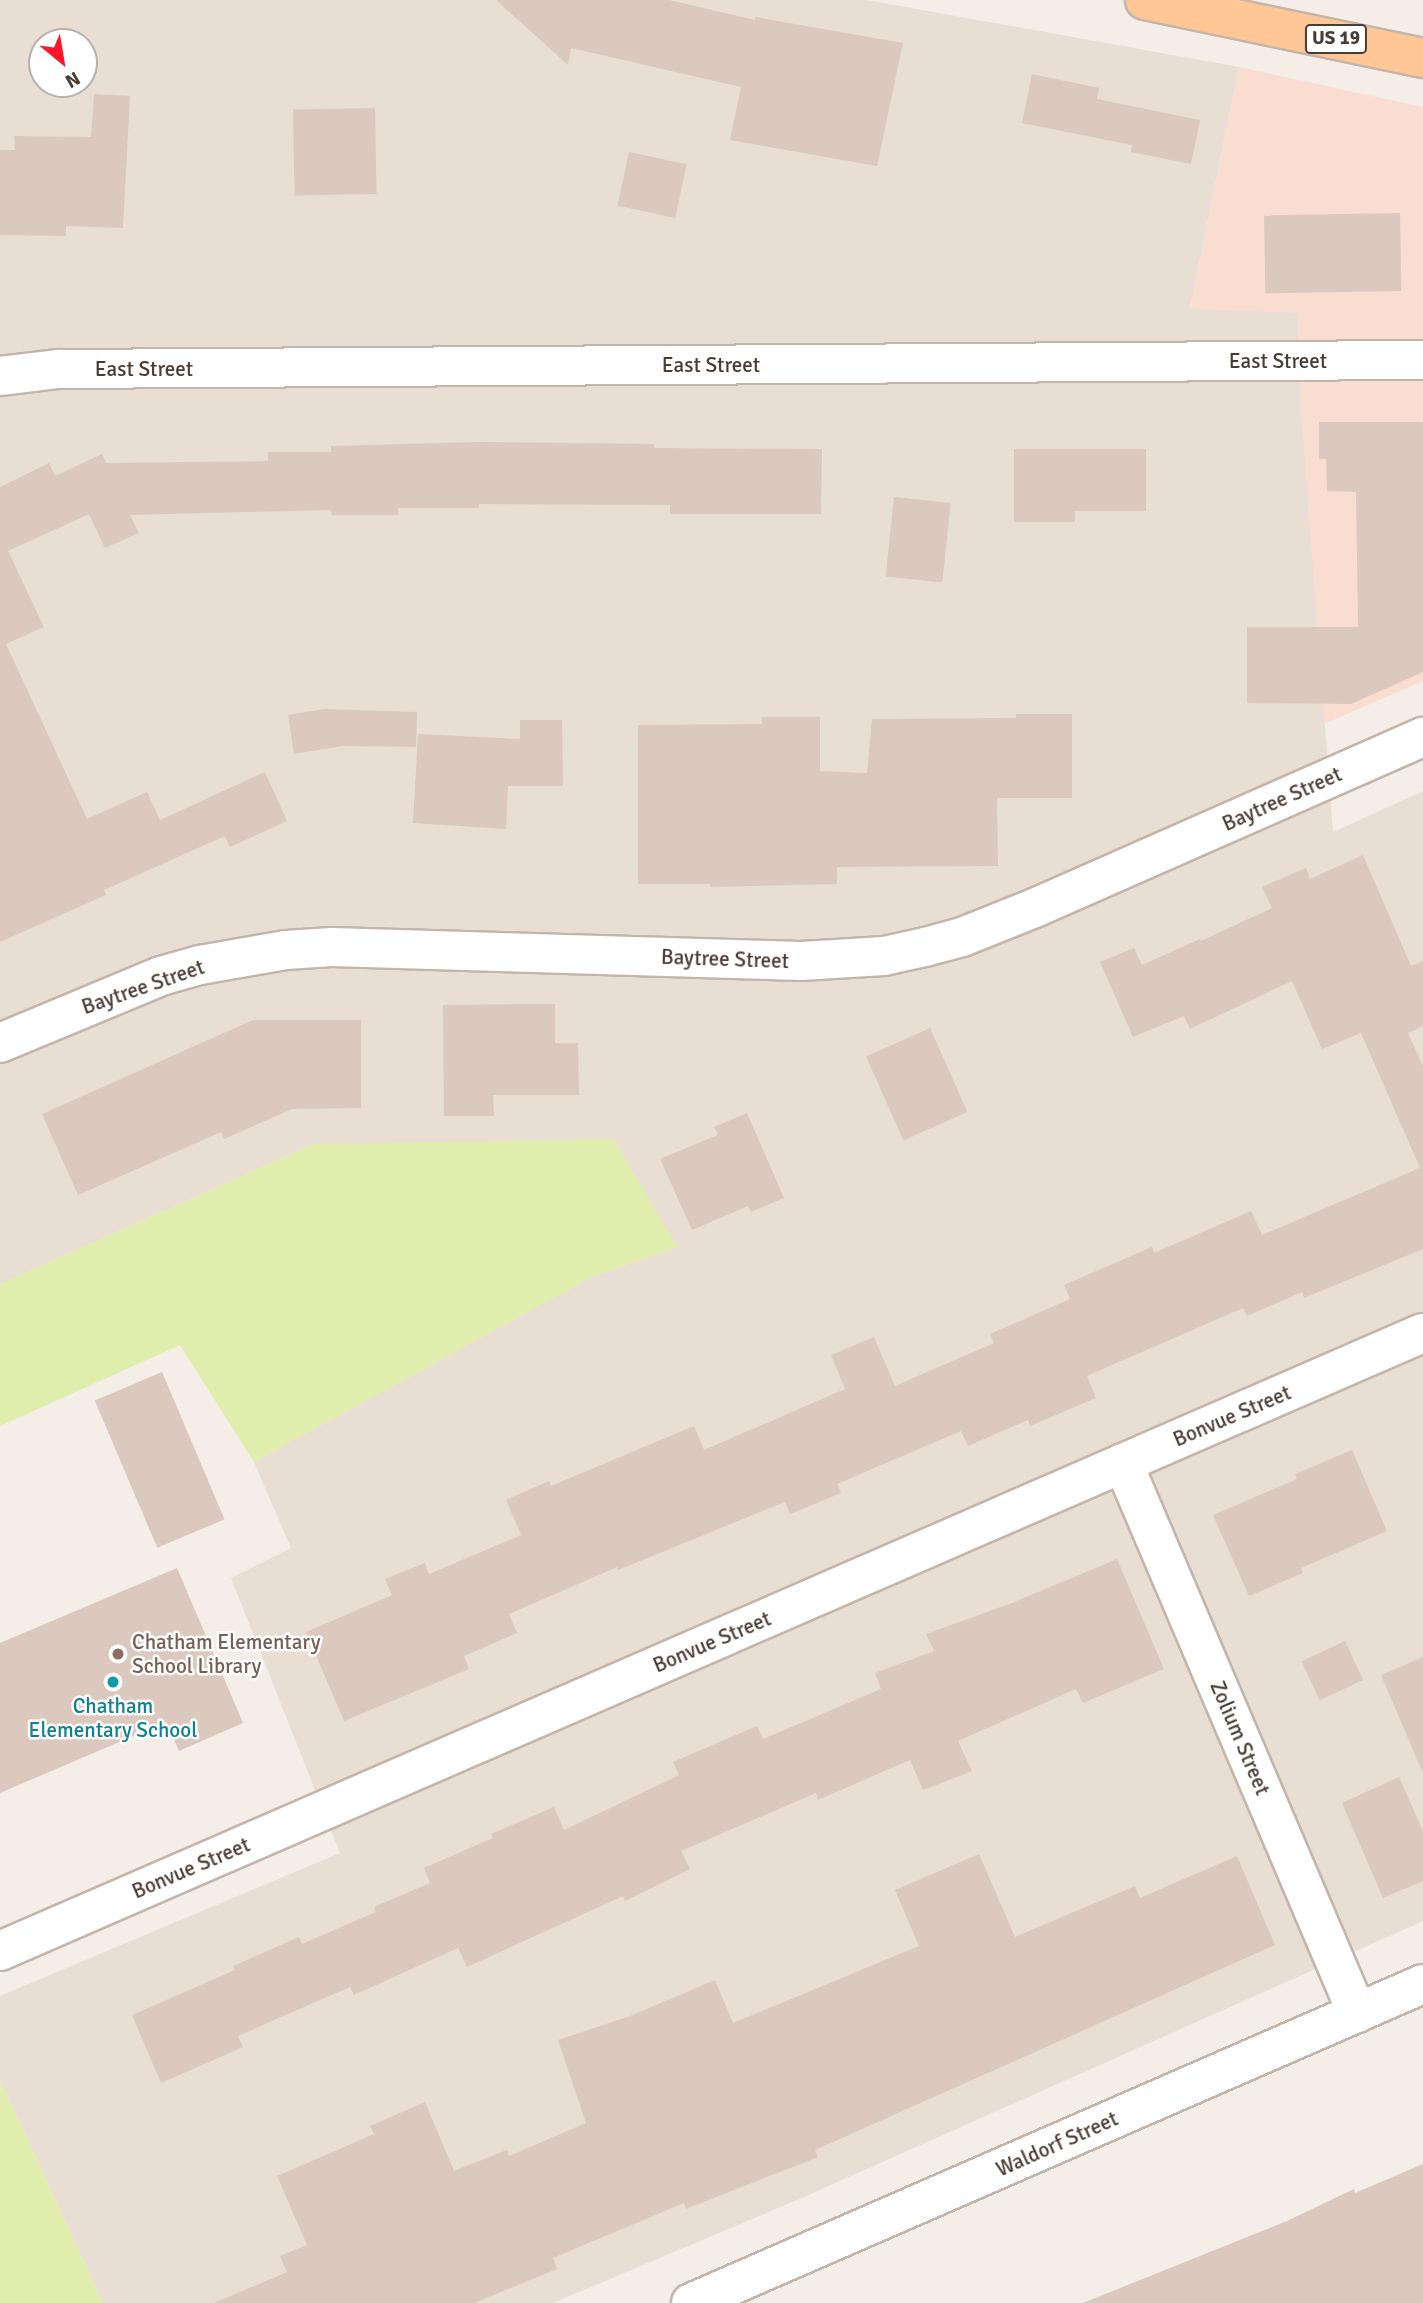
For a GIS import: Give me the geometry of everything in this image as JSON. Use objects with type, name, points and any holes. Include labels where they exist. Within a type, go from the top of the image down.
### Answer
[{"type":"main road","name":"US 19","points":[[1145,0],[1423,58]]},
{"type":"street","name":"East Street","points":[[0,376],[58,369],[1423,360]]},
{"type":"street","name":"Baytree Street","points":[[0,1043],[160,976],[200,964],[286,950],[331,947],[801,961],[884,956],[962,937],[1037,907],[1423,737]]},
{"type":"street","name":"Bonvue Street","points":[[0,1951],[1423,1333]]},
{"type":"street","name":"Zolium Street","points":[[1123,1463],[1357,2013]]},
{"type":"street","name":"Waldorf Street","points":[[691,2303],[1423,1984]]},
{"type":"shaded area","points":[[0,0],[867,0],[1239,67],[1190,308],[1298,312],[1298,361],[1333,832],[1423,791],[1423,1921],[804,2197],[553,2303],[103,2303],[0,2080],[0,1996],[340,1853],[231,1578],[291,1548],[254,1462],[592,1277],[677,1247],[314,1144],[0,1284]]},
{"type":"shaded area","points":[[1239,67],[1423,107],[1423,681],[1324,724],[1298,361],[1298,313],[1190,309]]},
{"type":"green space","points":[[614,1139],[677,1247],[592,1277],[254,1462],[180,1345],[0,1426],[0,1284],[314,1144]]},
{"type":"green space","points":[[0,2080],[103,2303],[0,2303]]},
{"type":"building","points":[[496,0],[669,0],[755,20],[755,17],[903,43],[877,166],[730,140],[741,87],[571,48],[568,65]]},
{"type":"building","points":[[1032,74],[1099,88],[1097,99],[1200,120],[1191,164],[1131,152],[1132,145],[1022,123]]},
{"type":"building","points":[[98,94],[130,96],[123,228],[66,226],[66,236],[0,235],[0,150],[15,150],[14,136],[91,137],[94,98],[98,98]]},
{"type":"building","points":[[375,108],[377,194],[295,195],[293,109]]},
{"type":"building","points":[[629,152],[687,164],[675,218],[618,206]]},
{"type":"building","points":[[1400,213],[1401,291],[1265,293],[1264,215]]},
{"type":"building","points":[[1319,422],[1423,422],[1423,672],[1351,704],[1247,703],[1247,627],[1358,627],[1356,492],[1327,491],[1326,459],[1319,459]]},
{"type":"building","points":[[478,442],[654,444],[654,448],[822,449],[821,514],[670,514],[670,505],[479,504],[479,508],[398,508],[398,515],[332,515],[331,510],[130,515],[139,533],[105,548],[89,514],[8,551],[44,627],[6,644],[87,819],[147,792],[160,820],[265,772],[287,821],[230,847],[225,836],[104,890],[106,895],[0,942],[0,487],[49,463],[55,476],[102,454],[106,463],[268,461],[268,452],[331,452],[331,446]]},
{"type":"building","points":[[1014,449],[1146,449],[1146,511],[1075,511],[1075,522],[1014,522]]},
{"type":"building","points":[[894,497],[951,503],[942,583],[886,577]]},
{"type":"building","points":[[324,709],[417,712],[416,747],[343,746],[294,754],[288,715]]},
{"type":"building","points":[[1016,714],[1072,714],[1072,798],[997,798],[998,866],[837,867],[837,884],[710,887],[710,884],[638,884],[638,725],[762,724],[762,717],[820,717],[820,771],[867,773],[872,719],[1016,718]]},
{"type":"building","points":[[520,720],[562,720],[563,786],[508,786],[506,829],[413,823],[418,734],[520,739]]},
{"type":"building","points":[[1363,855],[1411,966],[1423,961],[1423,1026],[1408,1033],[1423,1066],[1423,1249],[1304,1298],[1302,1292],[1247,1316],[1243,1308],[1087,1376],[1096,1398],[1030,1426],[1028,1420],[968,1446],[961,1431],[837,1484],[841,1493],[790,1514],[785,1502],[618,1570],[617,1567],[509,1614],[517,1633],[464,1656],[469,1669],[344,1721],[306,1632],[392,1595],[385,1579],[425,1563],[429,1574],[521,1535],[506,1500],[549,1481],[551,1486],[694,1426],[704,1450],[845,1389],[831,1355],[874,1337],[895,1386],[994,1343],[990,1334],[1070,1299],[1064,1285],[1152,1247],[1154,1253],[1251,1211],[1262,1235],[1420,1168],[1361,1033],[1322,1049],[1292,981],[1190,1029],[1184,1016],[1133,1037],[1100,962],[1134,948],[1142,965],[1200,939],[1201,941],[1272,908],[1262,887],[1306,868],[1310,879]]},
{"type":"building","points":[[555,1004],[555,1043],[578,1043],[579,1095],[493,1095],[494,1116],[444,1116],[443,1005]]},
{"type":"building","points":[[253,1020],[361,1020],[361,1108],[292,1109],[224,1139],[221,1132],[78,1195],[42,1114]]},
{"type":"building","points":[[930,1028],[967,1112],[903,1141],[866,1056]]},
{"type":"building","points":[[747,1113],[784,1198],[751,1212],[748,1206],[692,1230],[660,1159],[718,1135],[714,1127]]},
{"type":"building","points":[[162,1372],[225,1519],[157,1548],[95,1401]]},
{"type":"building","points":[[1352,1450],[1387,1531],[1301,1568],[1303,1573],[1249,1596],[1213,1515],[1297,1479],[1295,1474]]},
{"type":"building","points":[[1117,1559],[1164,1669],[1083,1703],[1076,1689],[958,1741],[972,1771],[923,1790],[910,1760],[818,1800],[816,1793],[681,1851],[690,1869],[625,1901],[623,1896],[467,1967],[458,1948],[354,1995],[350,1987],[238,2036],[243,2047],[161,2083],[132,2015],[235,1970],[233,1966],[299,1937],[302,1944],[376,1912],[374,1907],[430,1883],[424,1868],[493,1838],[491,1834],[554,1807],[564,1830],[679,1775],[673,1762],[757,1726],[763,1739],[881,1689],[875,1673],[934,1651],[926,1634],[1012,1603]]},
{"type":"building","name":"Chatham Elementary School","points":[[177,1568],[243,1723],[179,1751],[166,1722],[0,1793],[0,1643]]},
{"type":"building","points":[[1345,1641],[1363,1680],[1320,1700],[1301,1661]]},
{"type":"building","points":[[1423,1657],[1423,1773],[1381,1675]]},
{"type":"building","points":[[1399,1777],[1423,1831],[1423,1881],[1383,1898],[1342,1803]]},
{"type":"building","points":[[979,1854],[1015,1937],[1135,1886],[1140,1898],[1237,1856],[1275,1945],[815,2150],[818,2157],[686,2209],[684,2203],[553,2258],[557,2269],[474,2303],[214,2303],[287,2272],[280,2256],[307,2245],[277,2176],[374,2134],[370,2126],[425,2102],[454,2171],[507,2150],[509,2156],[586,2123],[558,2040],[630,2016],[715,1980],[733,2023],[919,1946],[895,1890]]},
{"type":"building","points":[[1423,2164],[1423,2303],[1083,2303],[1287,2221],[1354,2189],[1355,2193]]},
{"type":"place","name":"Chatham Elementary School Library","points":[[118,1654]]},
{"type":"place","name":"Chatham Elementary School","points":[[113,1682]]}]
